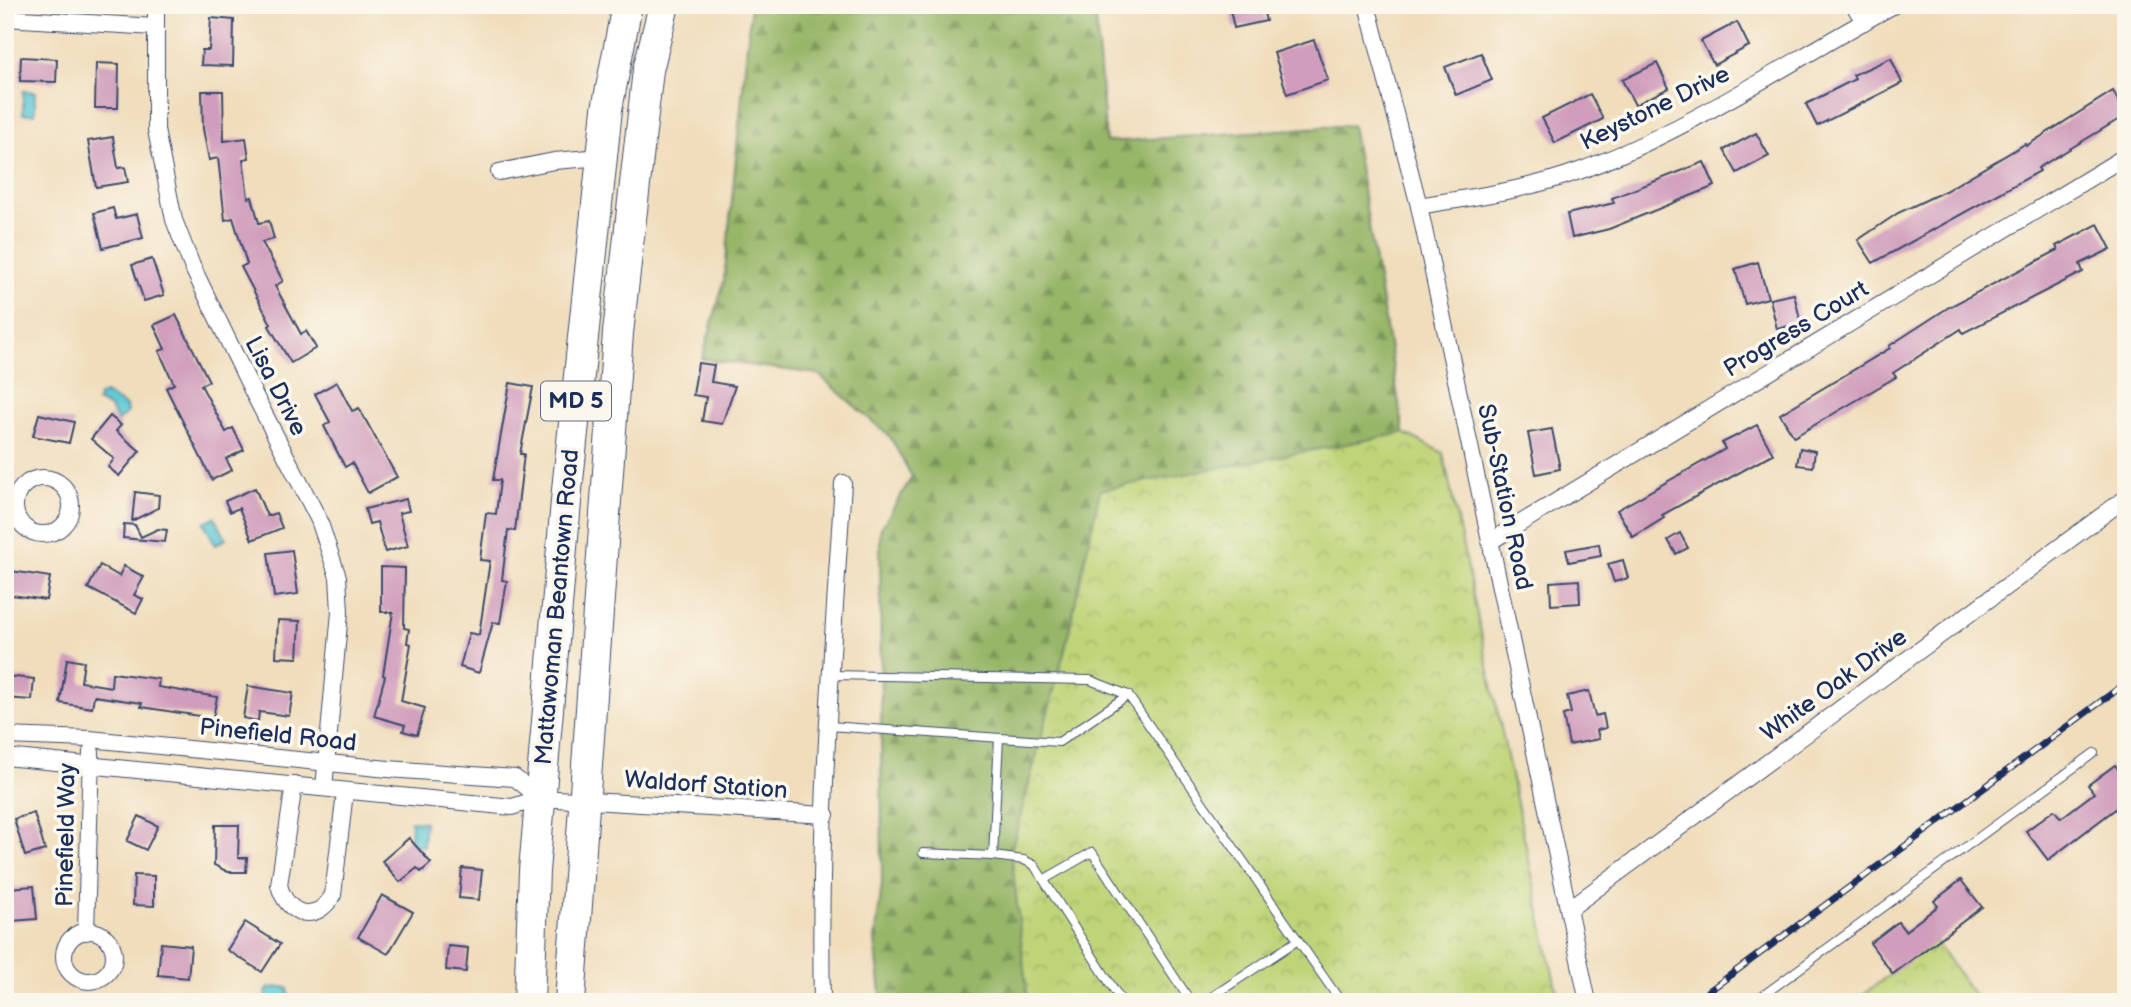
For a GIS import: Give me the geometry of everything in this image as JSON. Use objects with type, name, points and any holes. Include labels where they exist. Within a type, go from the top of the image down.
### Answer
[{"type":"highway","name":"Mattawoman Beantown Road","points":[[529,1002],[540,798],[567,490],[607,109],[627,5]]},
{"type":"highway","points":[[632,194],[622,169],[649,5]]},
{"type":"highway","name":"Mattawoman Beantown Road","points":[[570,1002],[618,333],[648,70],[664,5]]},
{"type":"street","name":"Lisa Drive","points":[[156,5],[156,130],[174,220],[254,394],[319,520],[338,577],[340,612],[324,788]]},
{"type":"street","name":"Sub-Station Road","points":[[1367,5],[1419,206],[1588,1002]]},
{"type":"street","points":[[1854,5],[1864,22]]},
{"type":"street","name":"Keystone Drive","points":[[1419,206],[1520,188],[1577,172],[1641,146],[1894,5]]},
{"type":"street","points":[[5,18],[155,27]]},
{"type":"street","name":"Progress Court","points":[[1491,541],[2126,156]]},
{"type":"street","points":[[499,172],[554,161],[602,158]]},
{"type":"street","points":[[822,1002],[820,923],[843,483]]},
{"type":"street","name":"White Oak Drive","points":[[1569,909],[2126,498]]},
{"type":"street","name":"Pinefield Road","points":[[5,736],[90,739],[326,763],[515,778],[540,798]]},
{"type":"street","name":"Pinefield Way","points":[[86,932],[90,739]]},
{"type":"street","name":"Pinefield Road","points":[[5,757],[91,763],[345,792],[512,807],[540,798],[583,800]]},
{"type":"street","points":[[294,785],[279,885],[283,899],[305,913],[318,912],[326,907],[333,895],[345,792]]},
{"type":"street","name":"Waldorf Station","points":[[583,800],[825,815]]},
{"type":"lane","points":[[831,675],[1090,680],[1128,695],[1341,1002]]},
{"type":"lane","points":[[829,726],[1059,742],[1128,695]]},
{"type":"lane","points":[[993,856],[999,738]]},
{"type":"lane","points":[[1754,1002],[2094,753]]},
{"type":"lane","points":[[1045,879],[1092,852],[1191,1002]]},
{"type":"lane","points":[[923,853],[993,856],[1024,860],[1034,865],[1122,1002]]},
{"type":"lane","points":[[1203,1002],[1298,940]]},
{"type":"green space","points":[[751,5],[1088,5],[1096,21],[1106,142],[1352,125],[1404,433],[1101,490],[1066,645],[1011,851],[1028,1002],[882,1002],[875,940],[882,884],[880,530],[912,477],[890,437],[818,374],[702,359],[724,281]]},
{"type":"green space","points":[[1404,433],[1443,453],[1557,993],[1554,1002],[1028,1002],[1011,851],[1066,645],[1100,490]]},
{"type":"green space","points":[[1935,941],[1979,1002],[1853,1002]]},
{"type":"water","points":[[23,91],[35,92],[35,114],[23,114]]},
{"type":"water","points":[[105,393],[126,406],[127,413],[118,421],[109,407],[97,401],[99,396]]},
{"type":"water","points":[[215,517],[226,539],[215,545],[204,522]]},
{"type":"water","points":[[411,821],[425,822],[423,846],[410,845]]},
{"type":"water","points":[[268,988],[288,988],[289,999],[270,1002],[266,994]]},
{"type":"building","points":[[1229,5],[1262,5],[1266,21],[1234,28]]},
{"type":"building","points":[[211,18],[234,20],[233,66],[201,65],[202,50],[209,50]]},
{"type":"building","points":[[1737,22],[1749,46],[1714,65],[1701,41]]},
{"type":"building","points":[[1314,40],[1328,80],[1287,94],[1274,53]]},
{"type":"building","points":[[1481,53],[1492,80],[1456,95],[1445,67]]},
{"type":"building","points":[[21,57],[57,59],[56,82],[20,81]]},
{"type":"building","points":[[1891,58],[1902,83],[1817,126],[1806,104],[1855,79],[1853,75]]},
{"type":"building","points":[[96,63],[119,64],[118,108],[95,108]]},
{"type":"building","points":[[1657,63],[1669,88],[1635,105],[1622,80]]},
{"type":"building","points":[[202,91],[223,91],[224,141],[246,138],[249,158],[243,159],[248,198],[252,197],[259,223],[269,221],[274,239],[262,242],[283,281],[275,286],[301,334],[306,331],[316,348],[291,363],[269,326],[271,324],[241,267],[247,264],[233,218],[225,220],[218,158],[209,160],[203,129]]},
{"type":"building","points":[[2113,91],[2126,115],[2038,168],[2040,171],[1873,263],[1858,240],[1898,213],[1945,191],[2025,144],[2026,146]]},
{"type":"building","points":[[1590,94],[1603,119],[1555,143],[1542,118]]},
{"type":"building","points":[[1756,133],[1769,156],[1737,173],[1724,150]]},
{"type":"building","points":[[113,137],[118,168],[125,167],[128,182],[96,187],[88,141]]},
{"type":"building","points":[[1704,162],[1715,186],[1609,229],[1572,238],[1567,214],[1614,203],[1612,198]]},
{"type":"building","points":[[113,208],[116,219],[137,214],[143,238],[103,248],[94,213]]},
{"type":"building","points":[[2098,224],[2111,249],[2080,264],[2083,272],[1963,333],[1961,329],[1893,373],[1896,377],[1794,437],[1780,414],[1890,348],[1889,346],[1949,307],[2058,250],[2056,246]]},
{"type":"building","points":[[152,259],[164,295],[144,301],[132,265]]},
{"type":"building","points":[[1758,262],[1768,298],[1745,304],[1735,269]]},
{"type":"building","points":[[1794,294],[1801,323],[1777,329],[1770,299]]},
{"type":"building","points":[[176,315],[209,381],[201,385],[226,432],[233,428],[244,450],[226,459],[232,470],[212,480],[166,388],[174,384],[159,351],[165,349],[154,325]]},
{"type":"building","points":[[698,363],[714,365],[711,382],[735,386],[722,424],[702,421],[706,397],[693,395]]},
{"type":"building","points":[[337,382],[352,411],[359,408],[397,477],[368,493],[352,463],[345,467],[324,426],[330,422],[315,394]]},
{"type":"building","points":[[510,383],[533,387],[520,454],[524,454],[515,531],[508,530],[502,580],[507,581],[500,623],[493,622],[479,673],[460,667],[469,633],[479,635],[490,561],[480,560],[486,513],[496,514],[500,480],[493,480]]},
{"type":"building","points":[[39,414],[74,422],[69,443],[33,436]]},
{"type":"building","points":[[110,416],[121,425],[116,431],[140,451],[119,476],[108,467],[114,459],[91,439]]},
{"type":"building","points":[[1757,425],[1773,454],[1662,515],[1664,518],[1633,537],[1617,510],[1725,449],[1722,443]]},
{"type":"building","points":[[1552,429],[1560,469],[1536,474],[1528,433]]},
{"type":"building","points":[[1800,448],[1815,451],[1813,467],[1797,465]]},
{"type":"building","points":[[255,488],[267,516],[276,513],[282,528],[252,540],[239,508],[230,512],[225,501]]},
{"type":"building","points":[[135,492],[159,495],[158,508],[132,521]]},
{"type":"building","points":[[406,499],[409,511],[399,513],[408,546],[385,552],[377,522],[369,524],[365,509]]},
{"type":"building","points":[[124,524],[135,525],[141,537],[158,529],[167,530],[165,542],[123,538]]},
{"type":"building","points":[[1680,533],[1688,548],[1676,554],[1668,540]]},
{"type":"building","points":[[1599,544],[1601,556],[1569,562],[1566,550]]},
{"type":"building","points":[[292,550],[298,594],[274,597],[268,553]]},
{"type":"building","points":[[1623,560],[1628,578],[1614,582],[1608,564]]},
{"type":"building","points":[[100,565],[119,576],[124,566],[144,577],[134,595],[143,599],[136,613],[88,588]]},
{"type":"building","points":[[381,567],[405,568],[404,628],[409,629],[407,643],[411,644],[401,701],[425,708],[417,735],[403,731],[405,725],[374,716],[385,676],[383,675],[393,612],[381,612]]},
{"type":"building","points":[[5,570],[50,577],[46,600],[5,594]]},
{"type":"building","points":[[1579,580],[1580,603],[1551,605],[1550,582]]},
{"type":"building","points":[[278,620],[300,621],[298,658],[276,657]]},
{"type":"building","points":[[67,659],[84,662],[81,682],[111,687],[112,673],[159,679],[158,687],[217,697],[213,718],[141,707],[142,703],[94,696],[92,708],[60,703]]},
{"type":"building","points":[[5,676],[34,679],[32,700],[5,698]]},
{"type":"building","points":[[248,686],[293,693],[289,716],[259,712],[258,721],[243,718]]},
{"type":"building","points":[[1589,691],[1595,716],[1603,714],[1606,728],[1597,730],[1599,739],[1569,745],[1563,715],[1571,713],[1567,696]]},
{"type":"building","points":[[2115,765],[2126,779],[2126,801],[2048,860],[2026,831],[2054,810],[2061,818],[2094,793],[2088,785]]},
{"type":"building","points":[[34,813],[45,850],[25,856],[14,819]]},
{"type":"building","points":[[139,816],[158,826],[146,850],[127,841]]},
{"type":"building","points":[[215,825],[239,825],[238,858],[247,858],[246,872],[228,872],[214,865]]},
{"type":"building","points":[[409,838],[431,863],[421,872],[417,868],[400,882],[382,861]]},
{"type":"building","points":[[462,868],[482,870],[479,900],[459,898]]},
{"type":"building","points":[[134,875],[154,876],[154,906],[133,905]]},
{"type":"building","points":[[1961,880],[1982,907],[1893,974],[1870,943],[1898,922],[1905,931],[1938,906],[1934,901]]},
{"type":"building","points":[[34,886],[37,919],[12,921],[9,888]]},
{"type":"building","points":[[382,895],[413,912],[388,954],[358,937]]},
{"type":"building","points":[[245,922],[280,944],[262,972],[227,950]]},
{"type":"building","points":[[161,943],[191,946],[188,978],[158,975]]},
{"type":"building","points":[[448,946],[468,948],[466,972],[446,970]]},
{"type":"railway","points":[[1694,1002],[2126,683]]}]
